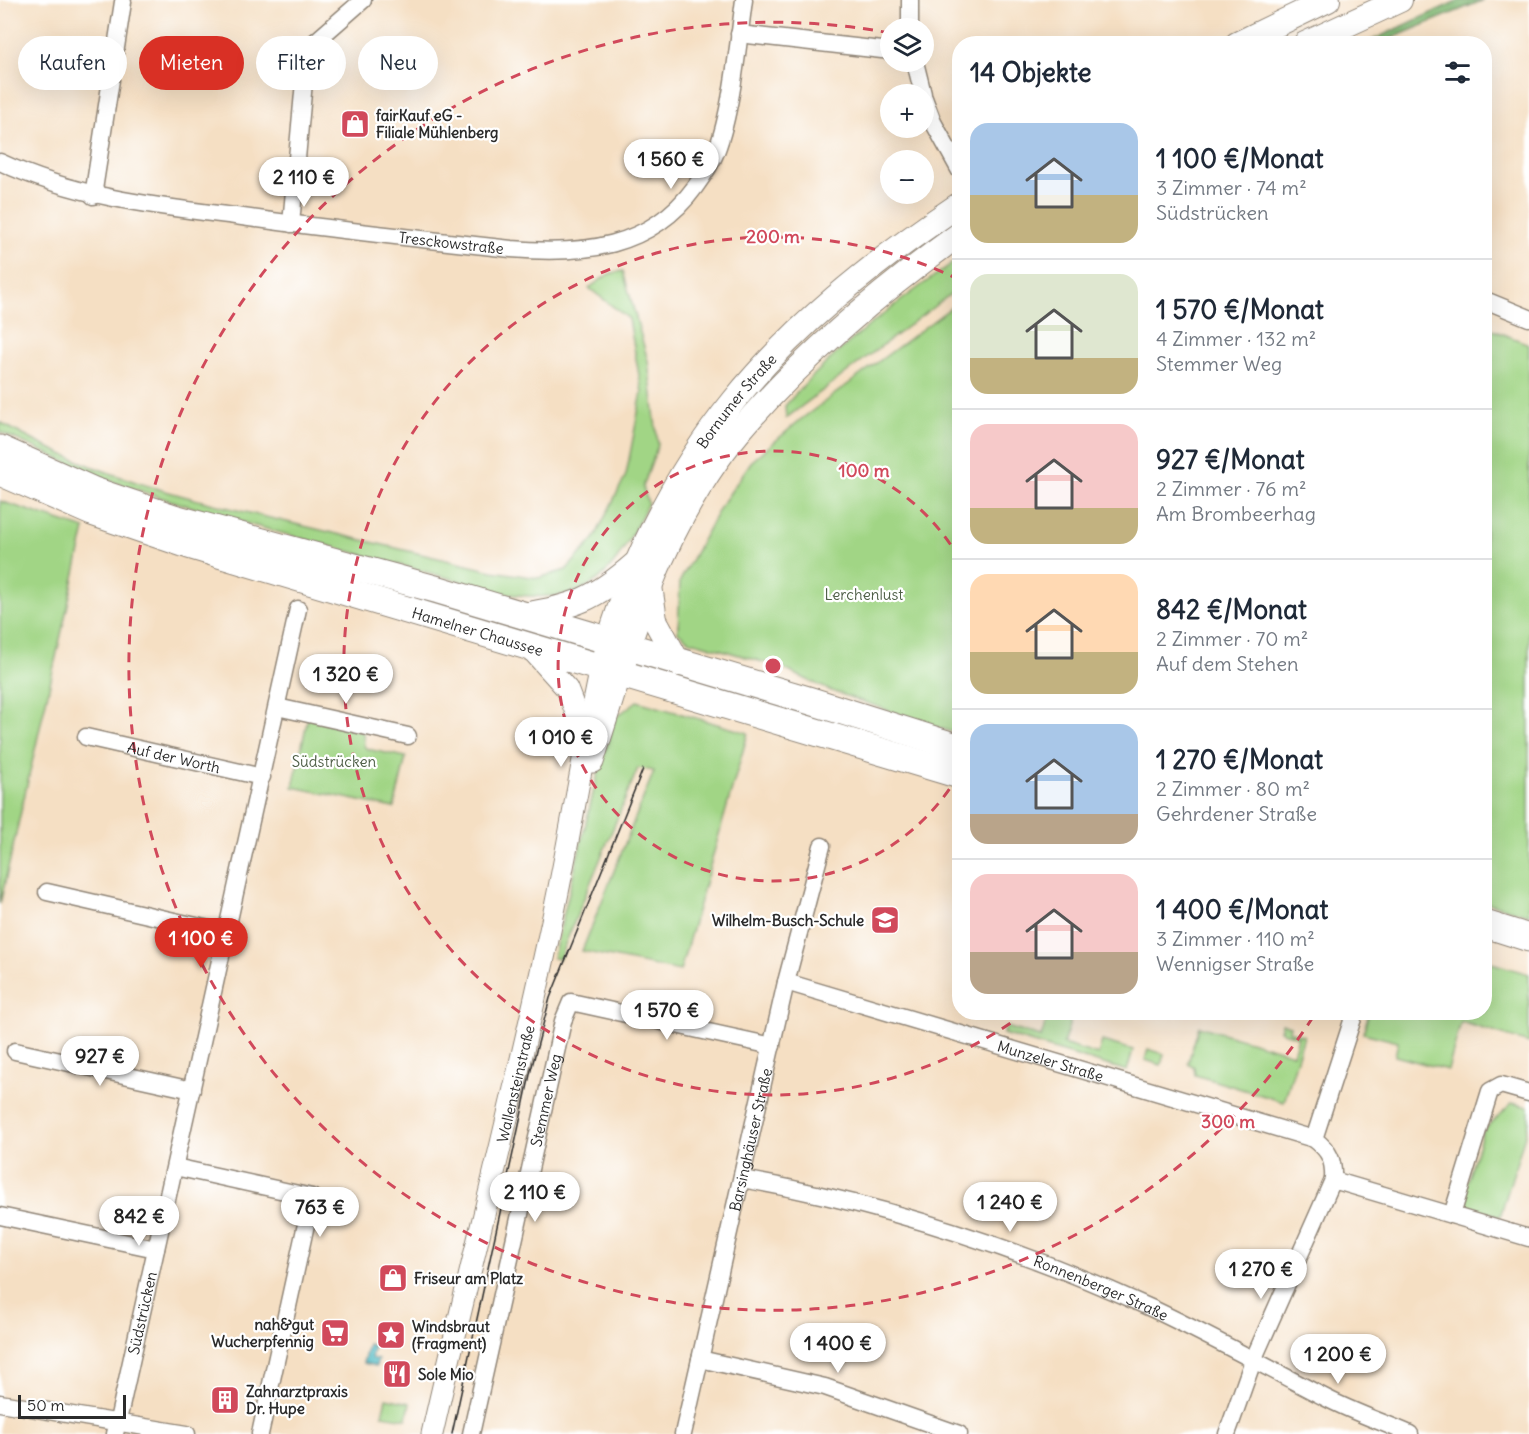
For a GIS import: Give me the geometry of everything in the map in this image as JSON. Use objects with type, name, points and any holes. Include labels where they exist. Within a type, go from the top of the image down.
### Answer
[{"type":"main road","points":[[1335,36],[1400,0]]},
{"type":"main road","points":[[1253,36],[1323,2]]},
{"type":"main road","name":"Bornumer Straße","points":[[614,658],[636,563],[672,490],[693,454],[757,371],[844,288],[952,210]]},
{"type":"main road","name":"Bornumer Straße","points":[[614,658],[670,541],[714,465],[748,421],[798,370],[864,310],[952,240]]},
{"type":"main road","name":"Hamelner Chaussee","points":[[0,449],[94,491],[174,518],[522,615],[614,658],[952,772]]},
{"type":"main road","name":"Hamelner Chaussee","points":[[0,472],[92,512],[189,544],[527,645],[614,658],[679,664],[811,701],[952,745]]},
{"type":"main road","points":[[522,615],[576,605],[594,596],[636,563]]},
{"type":"main road","points":[[650,583],[655,620],[679,664]]},
{"type":"main road","points":[[1492,926],[1529,938]]},
{"type":"street","points":[[291,224],[308,49],[363,0]]},
{"type":"street","name":"Tresckowstraße","points":[[0,162],[26,174],[93,195],[291,224],[546,252],[603,248],[634,238],[667,218],[688,198],[716,153],[723,129],[744,0]]},
{"type":"street","points":[[910,0],[910,18]]},
{"type":"street","points":[[93,195],[123,2]]},
{"type":"street","points":[[1323,2],[1331,36]]},
{"type":"street","points":[[739,34],[880,50]]},
{"type":"street","points":[[934,124],[952,156]]},
{"type":"street","points":[[1492,303],[1529,318]]},
{"type":"street","name":"Südstrücken","points":[[116,1428],[298,609]]},
{"type":"street","points":[[527,645],[543,659],[567,688],[580,717],[586,740]]},
{"type":"street","name":"Wallensteinstraße","points":[[432,1434],[491,1192],[577,801],[586,740],[614,658]]},
{"type":"street","name":"Wallensteinstraße","points":[[577,801],[589,776],[614,658]]},
{"type":"street","points":[[277,707],[408,736]]},
{"type":"street","name":"Auf der Worth","points":[[86,737],[262,777]]},
{"type":"street","name":"Barsinghäuser Straße","points":[[683,1434],[786,982],[822,846]]},
{"type":"street","points":[[47,892],[227,933]]},
{"type":"street","name":"Munzeler Straße","points":[[786,982],[1314,1139]]},
{"type":"street","name":"Stemmer Weg","points":[[471,1434],[563,1021],[571,1002],[772,1046]]},
{"type":"street","points":[[1227,1434],[1254,1358],[1333,1180],[1334,1164],[1327,1149],[1314,1139],[1352,1020]]},
{"type":"street","points":[[15,1051],[192,1090]]},
{"type":"street","points":[[1452,1215],[1490,1090],[1501,1085],[1529,1093]]},
{"type":"street","points":[[175,1167],[312,1197],[260,1434]]},
{"type":"street","name":"Ronnenberger Straße","points":[[742,1179],[800,1189],[908,1218],[1007,1250],[1080,1277],[1254,1358],[1328,1399],[1410,1434]]},
{"type":"street","points":[[1333,1180],[1529,1238]]},
{"type":"street","points":[[0,1216],[156,1249]]},
{"type":"street","points":[[700,1359],[825,1387],[959,1434]]},
{"type":"street","points":[[0,1403],[116,1428],[187,1434]]},
{"type":"green space","points":[[1459,0],[1484,0],[1397,36],[1381,36]]},
{"type":"green space","points":[[952,264],[952,293],[786,418],[785,406],[824,365],[913,291]]},
{"type":"green space","points":[[623,271],[648,361],[658,445],[643,487],[648,503],[624,549],[598,580],[562,595],[508,594],[248,524],[100,477],[0,432],[0,422],[68,457],[176,494],[492,571],[538,578],[566,570],[594,539],[626,475],[642,392],[629,319],[589,288],[609,274]]},
{"type":"green space","name":"Lerchenlust","points":[[952,307],[952,732],[829,690],[780,667],[688,640],[678,632],[680,581],[721,506],[751,462],[800,420]]},
{"type":"green space","points":[[1492,330],[1529,344],[1529,915],[1492,904]]},
{"type":"green space","points":[[0,501],[85,529],[0,904]]},
{"type":"green space","points":[[637,701],[748,733],[680,971],[582,951],[654,771],[638,768],[559,959],[553,958],[601,761],[616,717]]},
{"type":"green space","name":"Südstrücken","points":[[308,717],[363,732],[364,746],[367,749],[406,757],[394,808],[293,787]]},
{"type":"green space","points":[[1492,963],[1529,974],[1529,1043],[1461,1022],[1448,1070],[1395,1056],[1398,1042],[1363,1033],[1367,1020],[1492,1020]]},
{"type":"green space","points":[[1047,1020],[1071,1020],[1063,1044],[1098,1055],[1102,1041],[1133,1050],[1127,1071],[1003,1034],[1006,1027],[1041,1037]]},
{"type":"green space","points":[[1282,1023],[1290,1026],[1289,1031],[1304,1036],[1284,1102],[1195,1075],[1194,1067],[1188,1063],[1199,1026],[1293,1054],[1298,1037],[1280,1031]]},
{"type":"green space","points":[[1148,1049],[1164,1054],[1161,1065],[1145,1060]]},
{"type":"green space","points":[[1512,1103],[1529,1107],[1529,1122],[1500,1217],[1460,1204],[1483,1131]]},
{"type":"green space","points":[[386,1398],[410,1403],[407,1419],[382,1415]]},
{"type":"water","points":[[368,1344],[374,1346],[371,1358],[378,1360],[376,1366],[363,1363]]},
{"type":"tram line","points":[[452,1434],[531,1070],[550,998],[643,769]]},
{"type":"place","name":"fairKauf eG - Filiale Mühlenberg","points":[[355,124]]},
{"type":"place","name":"Wilhelm-Busch-Schule","points":[[885,920]]},
{"type":"place","name":"Friseur am Platz","points":[[393,1278]]},
{"type":"place","name":"nah&gut Wucherpfennig","points":[[335,1333]]},
{"type":"place","name":"Windsbraut (Fragment)","points":[[391,1335]]},
{"type":"place","name":"Sole Mio","points":[[397,1374]]},
{"type":"place","name":"Zahnarztpraxis Dr. Hupe","points":[[225,1400]]}]
